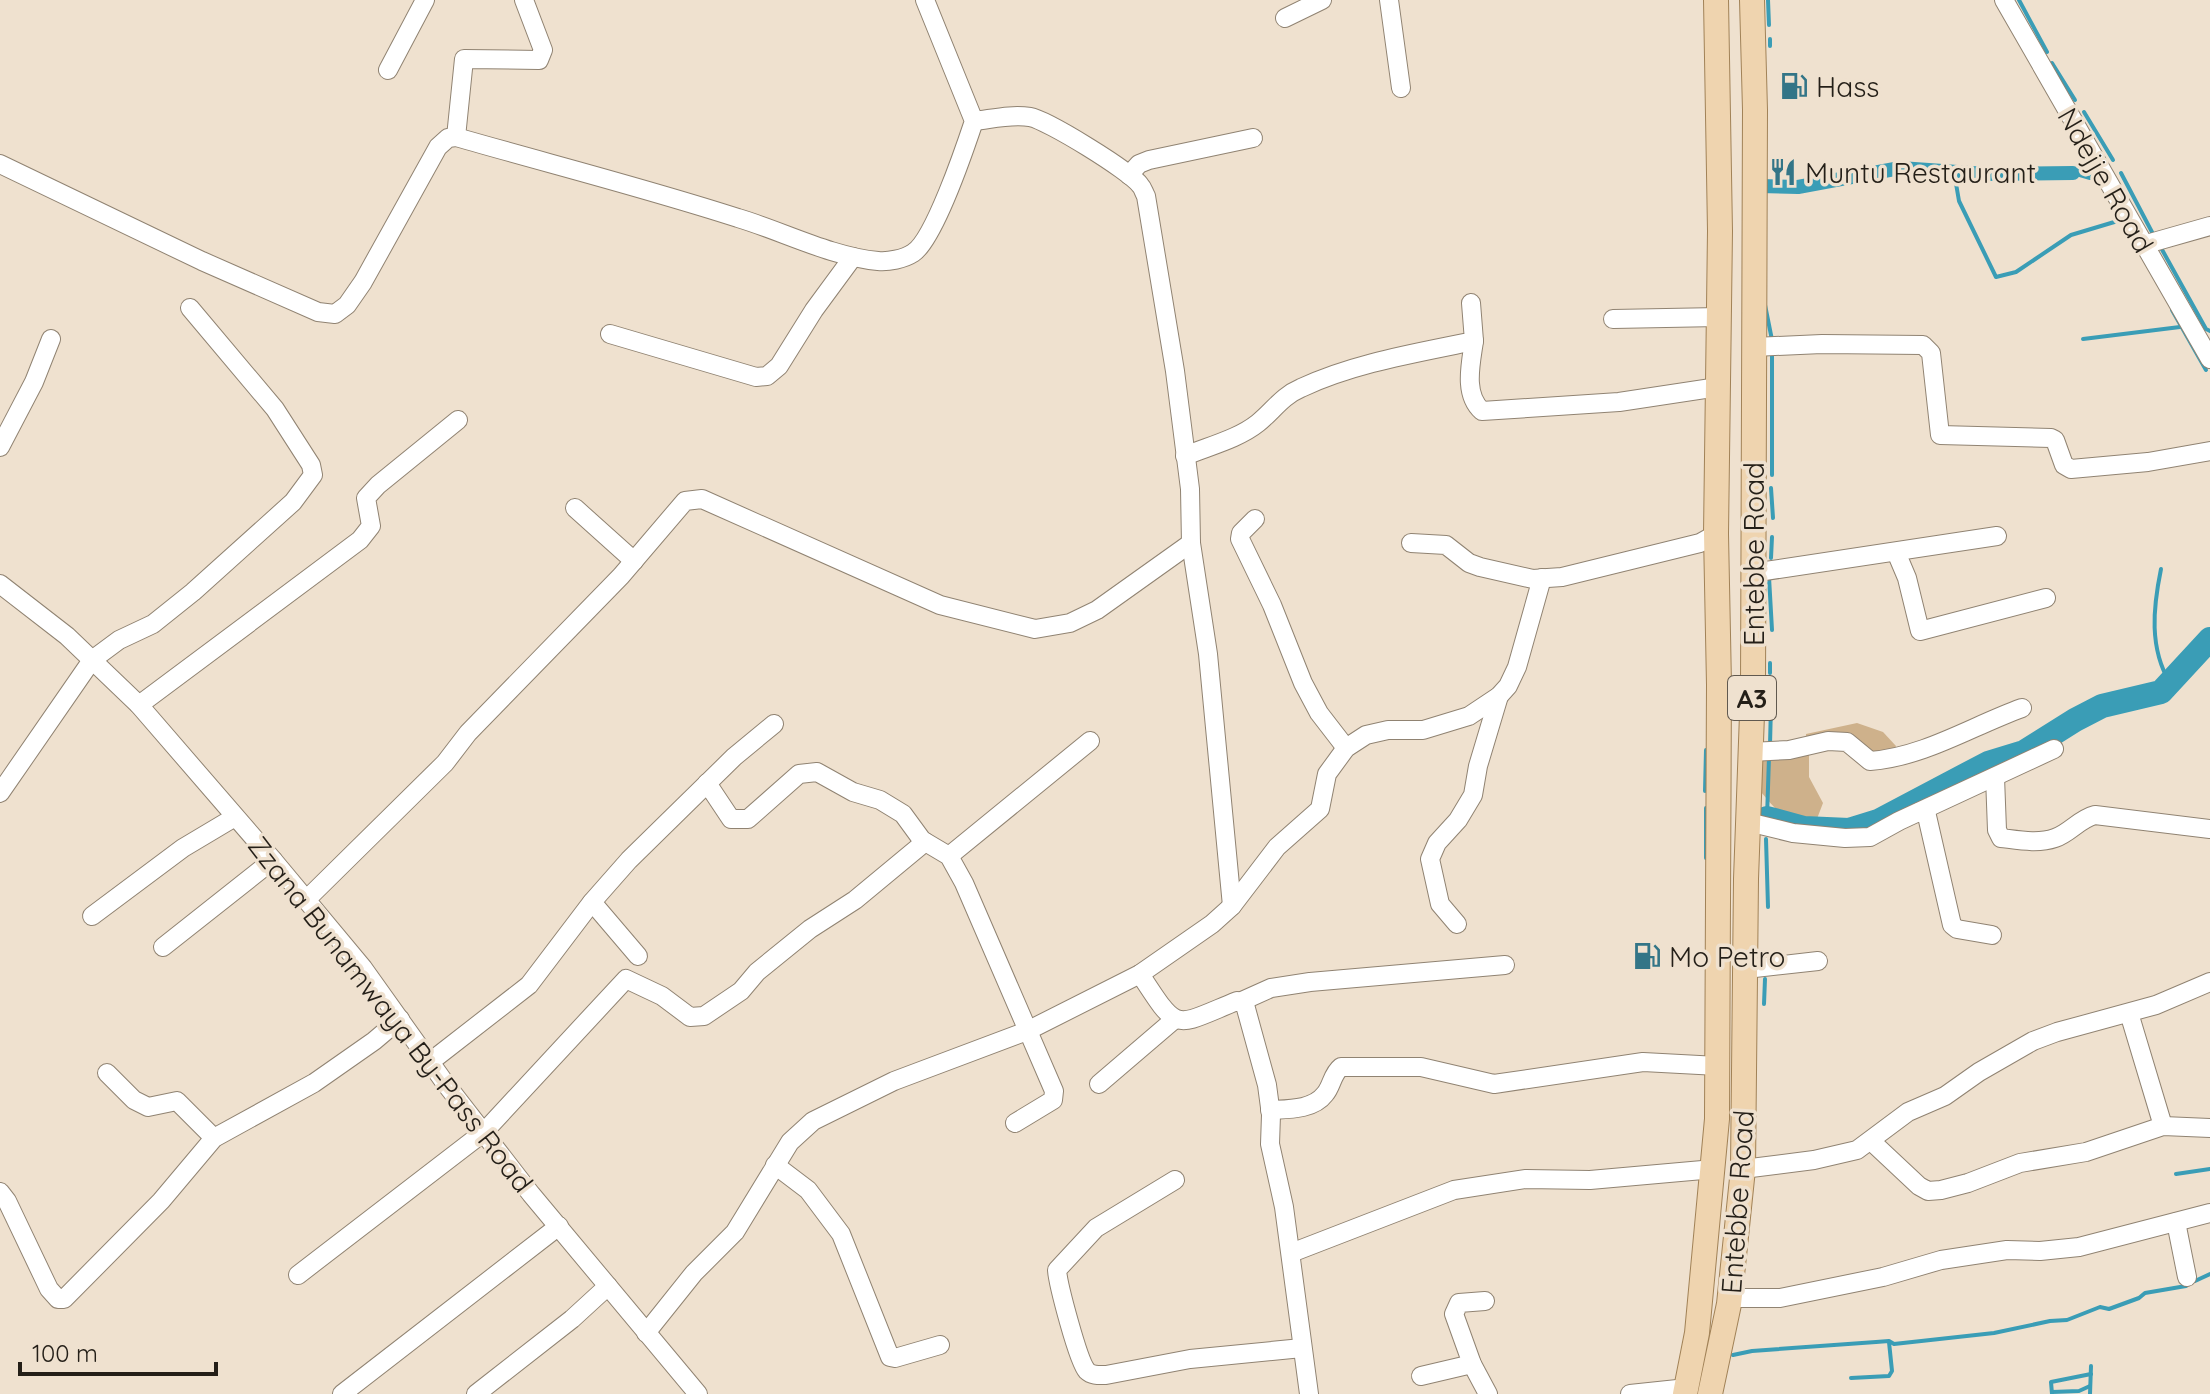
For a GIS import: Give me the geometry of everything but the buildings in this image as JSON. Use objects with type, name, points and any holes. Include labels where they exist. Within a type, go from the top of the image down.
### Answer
[{"type":"main road","name":"Entebbe Road","points":[[1694,1392],[1714,1169],[1718,1066],[1716,534],[1719,317],[1716,0]]},
{"type":"main road","name":"Entebbe Road","points":[[1694,1392],[1730,1298],[1743,1169],[1753,625],[1752,0]]},
{"type":"main road","points":[[1718,622],[1753,625]]},
{"type":"street","points":[[388,70],[425,0]]},
{"type":"street","points":[[456,137],[464,59],[539,60],[543,50],[524,0]]},
{"type":"street","points":[[0,164],[202,261],[318,312],[335,314],[347,305],[363,282],[438,147],[448,138],[456,137],[735,217],[853,257],[880,262],[916,252],[953,183],[974,121],[925,0]]},
{"type":"street","points":[[1285,18],[1322,0]]},
{"type":"street","points":[[1389,0],[1401,88]]},
{"type":"street","name":"Ndejje Road","points":[[2004,0],[2210,359]]},
{"type":"street","points":[[974,121],[1032,117],[1060,130],[1129,175],[1142,187],[1150,215],[1175,371],[1190,489],[1191,543],[1208,654],[1232,906]]},
{"type":"street","points":[[1129,175],[1139,164],[1149,160],[1253,138]]},
{"type":"street","points":[[2143,245],[2210,226]]},
{"type":"street","points":[[610,334],[756,377],[767,376],[779,366],[814,310],[853,257]]},
{"type":"street","points":[[1471,303],[1474,341],[1469,381],[1476,406],[1482,411],[1619,402],[1718,387]]},
{"type":"street","points":[[0,793],[92,660],[119,640],[153,624],[193,592],[293,502],[313,475],[311,465],[275,409],[190,308]]},
{"type":"street","points":[[1613,319],[1719,317]]},
{"type":"street","points":[[0,447],[34,382],[51,339]]},
{"type":"street","points":[[1185,456],[1257,424],[1284,397],[1315,382],[1386,360],[1474,341]]},
{"type":"street","points":[[1754,347],[1923,345],[1932,357],[1940,435],[2051,438],[2055,440],[2064,465],[2071,469],[2148,462],[2210,451]]},
{"type":"street","points":[[139,705],[360,540],[371,526],[366,498],[458,420]]},
{"type":"street","points":[[306,900],[445,763],[468,733],[634,561],[685,501],[702,499],[940,605],[1035,629],[1070,623],[1097,610],[1191,543]]},
{"type":"street","points":[[575,508],[634,561]]},
{"type":"street","points":[[1255,519],[1243,528],[1240,539],[1272,605],[1303,683],[1319,713],[1346,748]]},
{"type":"street","points":[[1411,543],[1446,545],[1469,563],[1480,567],[1542,578],[1562,577],[1700,543],[1716,534]]},
{"type":"street","points":[[1752,573],[1997,536]]},
{"type":"street","points":[[1896,552],[1907,578],[1920,631],[2046,598]]},
{"type":"street","points":[[646,1333],[694,1273],[735,1232],[790,1142],[813,1121],[894,1081],[1027,1031],[1140,974],[1212,924],[1232,906],[1277,847],[1320,809],[1327,774],[1346,748],[1366,735],[1388,730],[1423,730],[1469,716],[1499,696],[1517,667],[1542,578]]},
{"type":"street","name":"Zzana Bunamwaya By-Pass Road","points":[[0,584],[67,636],[139,705],[273,860],[363,968],[484,1132],[698,1394]]},
{"type":"street","points":[[1457,924],[1440,904],[1430,859],[1437,843],[1458,820],[1473,795],[1478,766],[1499,696]]},
{"type":"street","points":[[1750,752],[1789,750],[1828,741],[1847,742],[1870,761],[1884,760],[1938,746],[1986,721],[2022,708]]},
{"type":"street","points":[[430,1062],[529,985],[592,902],[629,860],[707,783],[774,724]]},
{"type":"street","points":[[949,856],[1090,741]]},
{"type":"street","points":[[1748,822],[1793,833],[1870,837],[2054,749]]},
{"type":"street","points":[[707,783],[731,819],[737,821],[748,819],[799,774],[817,772],[853,792],[880,800],[903,814],[925,842],[949,856],[964,883],[1055,1096],[1015,1123]]},
{"type":"street","points":[[1995,777],[1997,830],[2001,838],[2032,841],[2057,838],[2085,817],[2095,815],[2210,829]]},
{"type":"street","points":[[1919,812],[1927,816],[1952,925],[1957,929],[1992,935]]},
{"type":"street","points":[[92,916],[183,848],[235,817]]},
{"type":"street","points":[[298,1275],[484,1132],[626,979],[662,996],[690,1017],[704,1016],[741,991],[757,972],[810,929],[855,900],[925,842]]},
{"type":"street","points":[[163,947],[273,860]]},
{"type":"street","points":[[592,902],[638,956]]},
{"type":"street","points":[[1746,969],[1818,961]]},
{"type":"street","points":[[1140,974],[1165,1012],[1175,1019],[1191,1021],[1271,988],[1505,965]]},
{"type":"street","points":[[1743,1169],[1857,1150],[1908,1112],[1945,1096],[2033,1041],[2129,1013],[2210,982]]},
{"type":"street","points":[[1242,1001],[1253,1025],[1267,1085],[1270,1144],[1284,1207],[1309,1394]]},
{"type":"street","points":[[2129,1013],[2163,1126]]},
{"type":"street","points":[[0,1192],[49,1289],[58,1299],[64,1299],[161,1201],[214,1138],[314,1083],[400,1019]]},
{"type":"street","points":[[1099,1084],[1175,1019]]},
{"type":"street","points":[[1270,1110],[1312,1104],[1325,1095],[1341,1067],[1421,1067],[1494,1084],[1643,1062],[1718,1066]]},
{"type":"street","points":[[107,1073],[134,1100],[148,1107],[177,1101],[214,1138]]},
{"type":"street","points":[[1871,1141],[1928,1191],[1968,1183],[2020,1163],[2086,1152],[2163,1126],[2210,1128]]},
{"type":"street","points":[[775,1165],[808,1190],[841,1234],[890,1357],[940,1345]]},
{"type":"street","points":[[1291,1253],[1454,1190],[1526,1179],[1590,1180],[1714,1169]]},
{"type":"street","points":[[1175,1180],[1096,1228],[1057,1270],[1079,1352],[1088,1371],[1106,1375],[1190,1359],[1302,1348]]},
{"type":"street","points":[[1730,1298],[1780,1298],[1883,1277],[1941,1260],[2007,1250],[2079,1247],[2210,1213]]},
{"type":"street","points":[[2176,1222],[2187,1277]]},
{"type":"street","points":[[342,1394],[559,1226]]},
{"type":"street","points":[[476,1394],[572,1319],[608,1286]]},
{"type":"street","points":[[1485,1301],[1459,1303],[1454,1314],[1472,1364],[1488,1394]]},
{"type":"street","points":[[1421,1376],[1472,1364]]},
{"type":"street","points":[[1630,1394],[1694,1392]]},
{"type":"shaded area","points":[[1857,723],[1883,732],[1896,746],[1894,755],[1880,758],[1806,738],[1806,734]]},
{"type":"shaded area","points":[[1758,748],[1809,750],[1809,777],[1823,803],[1815,824],[1788,818],[1755,785]]},
{"type":"waterway","points":[[1768,0],[1769,25]]},
{"type":"waterway","points":[[2019,0],[2047,52]]},
{"type":"waterway","points":[[1770,39],[1770,46]]},
{"type":"waterway","points":[[2052,63],[2075,100]]},
{"type":"waterway","points":[[2084,112],[2113,160]]},
{"type":"waterway","points":[[1760,186],[1798,187],[1900,168],[1986,174],[2073,173]]},
{"type":"waterway","points":[[1954,172],[1959,201],[1996,277],[2016,272],[2071,235],[2121,220]]},
{"type":"waterway","points":[[2073,173],[2090,178],[2096,172]]},
{"type":"waterway","points":[[2121,173],[2153,234]]},
{"type":"waterway","points":[[2160,246],[2206,329],[2210,331]]},
{"type":"waterway","points":[[1765,305],[1772,340]]},
{"type":"waterway","points":[[2172,310],[2206,370]]},
{"type":"waterway","points":[[2083,339],[2180,327]]},
{"type":"waterway","points":[[1772,353],[1772,475]]},
{"type":"waterway","points":[[1771,488],[1773,518]]},
{"type":"waterway","points":[[1771,558],[1772,537]]},
{"type":"waterway","points":[[2161,569],[2156,598],[2156,642],[2163,670],[2170,683]]},
{"type":"waterway","points":[[1769,577],[1772,630]]},
{"type":"waterway","points":[[1767,818],[1804,828],[1849,830],[1878,821],[1988,763],[2024,752],[2102,706],[2161,692],[2210,639]]},
{"type":"waterway","points":[[1770,663],[1770,673]]},
{"type":"waterway","points":[[1770,745],[1771,705]]},
{"type":"waterway","points":[[1705,791],[1706,750]]},
{"type":"waterway","points":[[1767,818],[1769,757]]},
{"type":"waterway","points":[[1706,808],[1706,858]]},
{"type":"waterway","points":[[1766,839],[1768,907]]},
{"type":"waterway","points":[[1764,1004],[1765,979]]},
{"type":"waterway","points":[[2176,1174],[2210,1169]]},
{"type":"waterway","points":[[2195,1281],[2210,1274]]},
{"type":"waterway","points":[[1733,1355],[1889,1341],[1894,1344],[1994,1333],[2067,1320],[2100,1307],[2109,1309],[2145,1293],[2186,1286]]},
{"type":"waterway","points":[[1851,1378],[1889,1376],[1892,1371],[1889,1342]]},
{"type":"waterway","points":[[2090,1394],[2091,1366]]},
{"type":"waterway","points":[[2052,1394],[2051,1382],[2091,1374]]},
{"type":"waterway","points":[[2052,1392],[2079,1391],[2090,1386]]},
{"type":"place","name":"Hass","points":[[1794,86]]},
{"type":"place","name":"Muntu Restaurant","points":[[1783,172]]},
{"type":"place","name":"Mo Petro","points":[[1647,956]]}]
